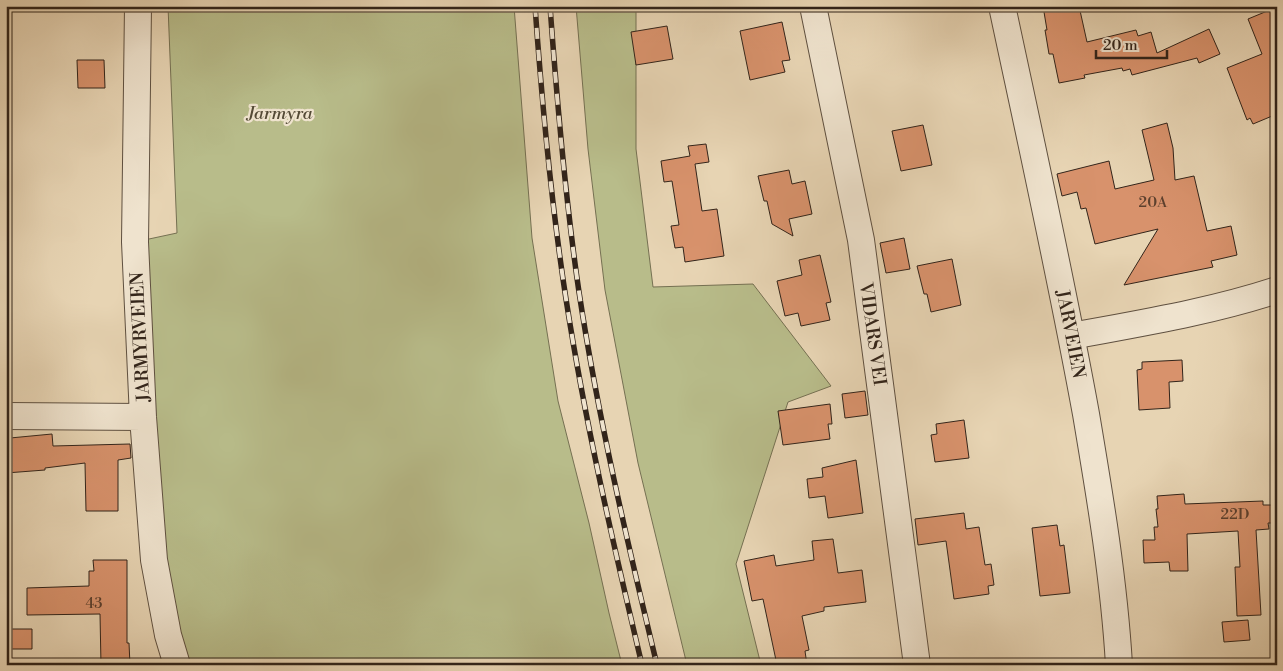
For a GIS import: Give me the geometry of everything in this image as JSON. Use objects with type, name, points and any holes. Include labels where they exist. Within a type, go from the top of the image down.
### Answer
[{"type":"street","name":"JARMYRVEIEN","points":[[138,6],[135,242],[144,418],[154,560],[168,635],[177,665]]},
{"type":"street","name":"VIDARS VEI","points":[[813,6],[860,240],[917,665]]},
{"type":"street","name":"JARVEIEN","points":[[1002,6],[1072,336],[1102,504],[1118,634],[1119,665]]},
{"type":"street","points":[[1072,336],[1186,315],[1250,299],[1277,290]]},
{"type":"street","points":[[6,416],[144,418]]},
{"type":"green space","name":"Jarmyra","points":[[168,6],[514,6],[532,238],[558,401],[622,665],[177,665],[135,242],[177,233]]},
{"type":"green space","points":[[576,6],[636,6],[636,149],[653,287],[753,284],[831,386],[788,402],[736,564],[761,665],[687,665],[638,463],[605,290],[588,149]]},
{"type":"building","points":[[1043,6],[1079,6],[1087,42],[1136,30],[1138,36],[1151,32],[1157,53],[1209,29],[1220,54],[1199,63],[1197,58],[1132,75],[1130,69],[1123,71],[1122,68],[1084,75],[1085,78],[1059,83],[1053,54],[1049,54]]},
{"type":"building","points":[[1277,7],[1277,114],[1253,124],[1250,118],[1247,120],[1227,68],[1262,54],[1248,19]]},
{"type":"building","points":[[782,22],[790,60],[782,61],[785,72],[750,80],[740,31]]},
{"type":"building","points":[[667,26],[673,59],[636,65],[631,32]]},
{"type":"building","points":[[77,60],[104,60],[105,88],[78,88]]},
{"type":"building","points":[[1167,123],[1173,148],[1175,180],[1194,176],[1207,231],[1231,226],[1237,255],[1211,261],[1213,267],[1124,285],[1158,229],[1095,244],[1086,208],[1081,209],[1077,192],[1062,196],[1057,174],[1109,161],[1115,189],[1154,180],[1142,130]]},
{"type":"building","points":[[923,125],[932,165],[901,171],[892,131]]},
{"type":"building","points":[[706,144],[709,162],[695,164],[702,211],[717,209],[724,256],[685,262],[683,247],[675,248],[671,226],[679,225],[672,181],[664,182],[661,161],[690,156],[688,146]]},
{"type":"building","points":[[789,170],[792,184],[805,181],[812,214],[789,219],[793,236],[772,224],[767,201],[764,201],[758,176]]},
{"type":"building","points":[[904,238],[910,269],[886,273],[880,243]]},
{"type":"building","points":[[820,255],[831,302],[826,303],[830,320],[801,326],[798,313],[785,316],[777,281],[802,275],[799,260]]},
{"type":"building","points":[[952,259],[961,305],[931,312],[917,266]]},
{"type":"building","points":[[1182,360],[1183,381],[1169,382],[1170,408],[1139,410],[1137,370],[1142,369],[1142,362]]},
{"type":"building","points":[[865,391],[868,415],[845,418],[842,394]]},
{"type":"building","points":[[830,404],[832,424],[828,424],[830,439],[783,445],[778,411]]},
{"type":"building","points":[[964,420],[969,458],[935,462],[931,435],[937,434],[936,424]]},
{"type":"building","points":[[52,434],[53,446],[130,444],[131,458],[118,460],[118,511],[86,511],[85,463],[45,468],[45,470],[6,473],[6,440]]},
{"type":"building","points":[[856,460],[863,513],[828,518],[825,496],[809,498],[807,479],[823,477],[822,468]]},
{"type":"building","points":[[1184,494],[1185,504],[1263,501],[1263,505],[1277,505],[1277,523],[1268,523],[1269,529],[1256,530],[1261,615],[1237,616],[1235,567],[1240,567],[1238,531],[1187,534],[1188,571],[1170,571],[1169,562],[1144,563],[1143,540],[1155,540],[1154,527],[1158,527],[1157,496]]},
{"type":"building","points":[[964,513],[966,529],[979,527],[985,565],[991,564],[994,585],[988,586],[989,594],[954,599],[946,541],[918,545],[915,519]]},
{"type":"building","points":[[1057,525],[1060,546],[1064,545],[1070,593],[1040,596],[1032,528]]},
{"type":"building","points":[[833,539],[838,573],[862,570],[866,602],[824,607],[824,611],[802,616],[809,650],[805,651],[807,665],[777,665],[763,599],[752,601],[744,561],[774,555],[776,566],[814,560],[812,541]]},
{"type":"building","points":[[93,560],[127,560],[127,643],[129,643],[130,665],[101,665],[100,614],[27,615],[27,588],[89,586],[89,571],[94,571]]},
{"type":"building","points":[[1248,620],[1250,640],[1224,642],[1222,622]]},
{"type":"building","points":[[6,629],[32,629],[32,649],[6,649]]},
{"type":"railway","points":[[535,6],[548,153],[566,299],[591,437],[642,665]]},
{"type":"railway","points":[[550,6],[566,185],[579,292],[595,386],[614,479],[657,665]]}]
